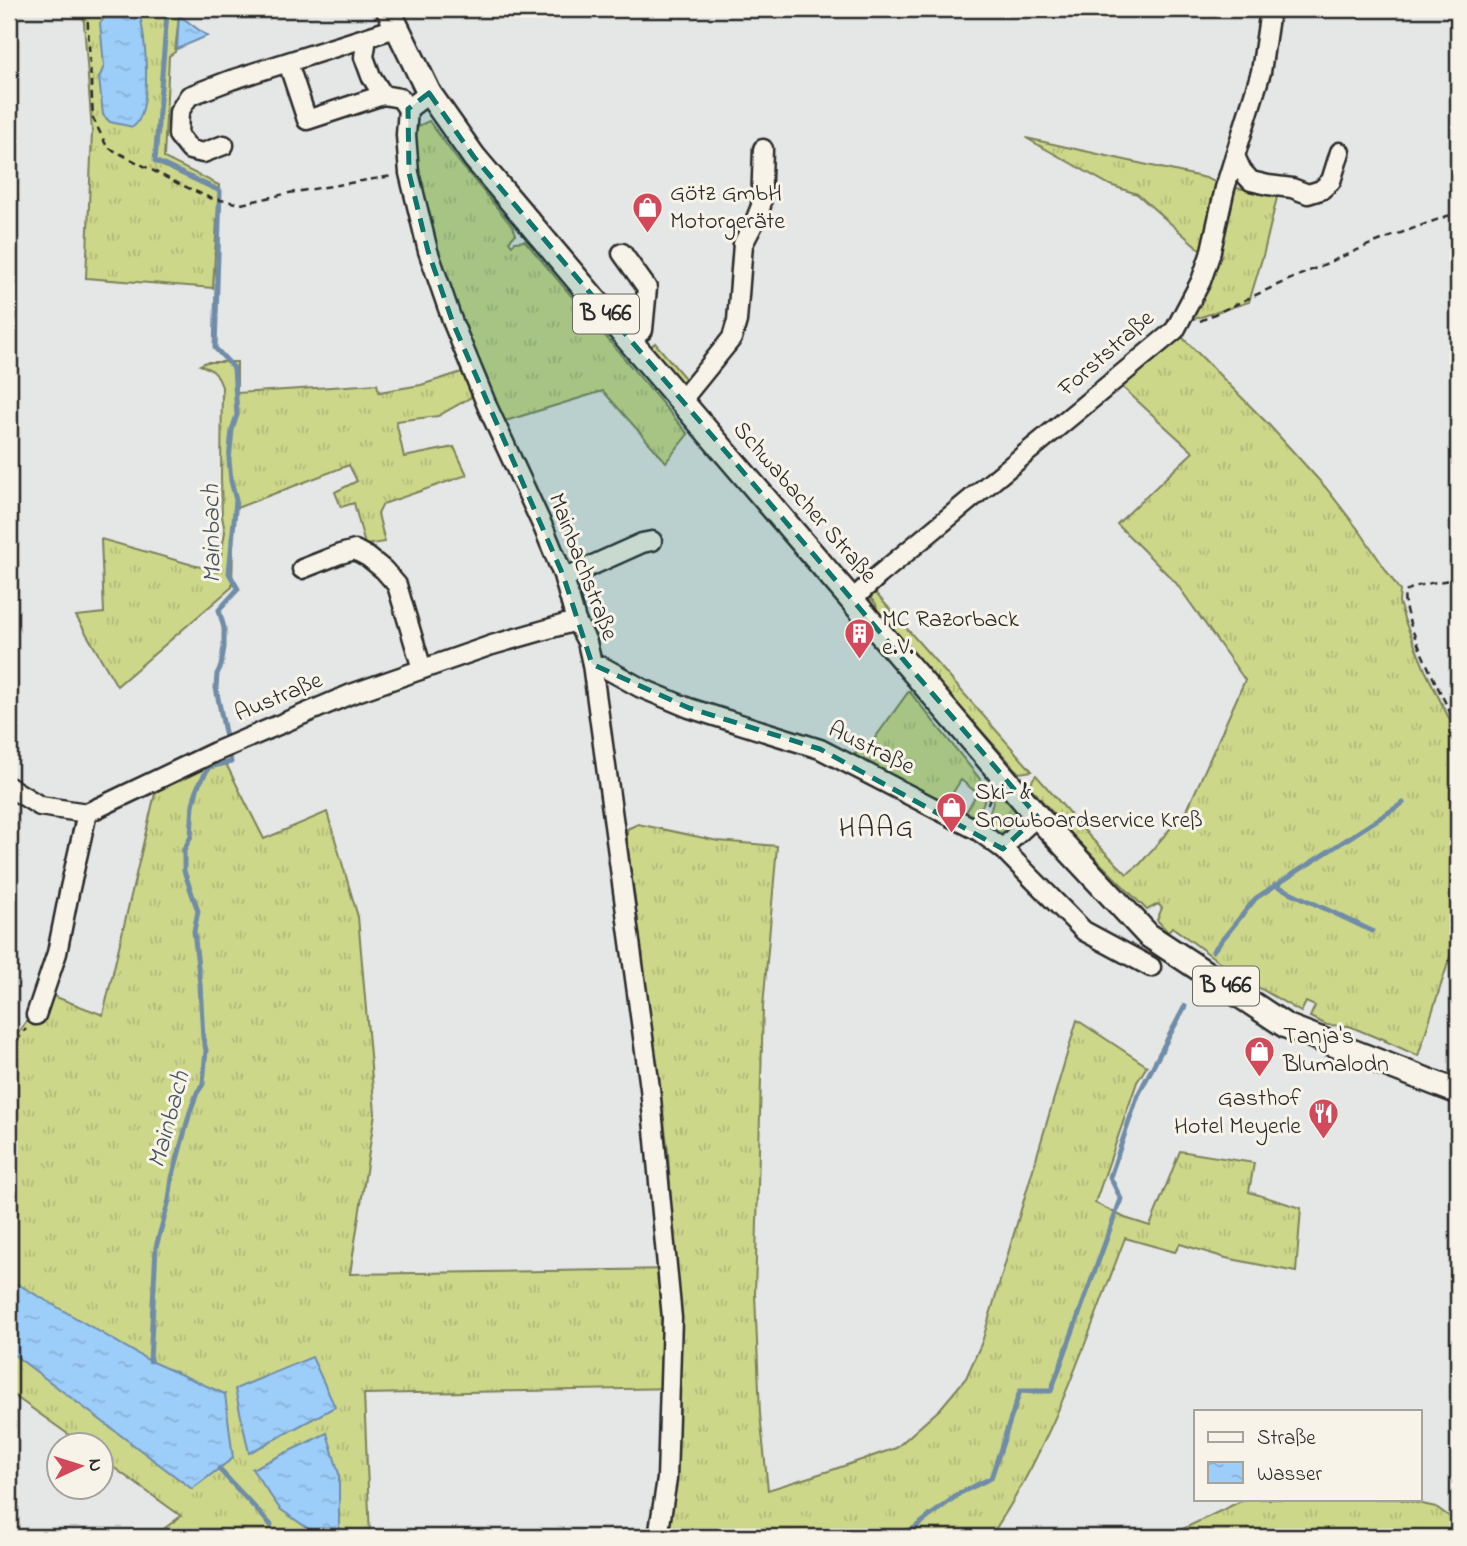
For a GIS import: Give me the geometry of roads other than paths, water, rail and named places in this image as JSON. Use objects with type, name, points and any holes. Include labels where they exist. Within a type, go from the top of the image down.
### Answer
[{"type":"main road","name":"Schwabacher Straße","points":[[392,18],[429,93],[474,157],[1037,816],[1148,935],[1286,1026],[1458,1092]]},
{"type":"street","name":"Forststraße","points":[[853,599],[1175,330],[1201,281],[1210,255],[1225,188],[1261,72],[1269,17]]},
{"type":"street","points":[[224,145],[203,153],[190,150],[178,135],[178,112],[189,96],[231,80],[367,38],[392,18]]},
{"type":"street","points":[[367,38],[364,57],[371,76],[383,95]]},
{"type":"street","points":[[288,63],[307,120],[383,95],[400,99],[408,109],[429,93]]},
{"type":"street","name":"Mainbachstraße","points":[[408,109],[406,135],[409,173],[429,251],[453,323],[488,408],[564,578],[592,664],[650,1088],[672,1318],[667,1479],[658,1537]]},
{"type":"street","points":[[681,401],[732,338],[737,321],[743,244],[761,206],[763,149]]},
{"type":"street","points":[[1235,156],[1242,171],[1251,181],[1292,188],[1308,194],[1321,190],[1331,181],[1340,152]]},
{"type":"street","points":[[622,253],[647,288],[643,330],[630,341]]},
{"type":"street","points":[[564,578],[652,541]]},
{"type":"street","points":[[302,569],[355,550],[384,570],[397,585],[422,670]]},
{"type":"street","name":"Austraße","points":[[87,813],[215,752],[351,694],[492,645],[576,621]]},
{"type":"street","name":"Austraße","points":[[592,664],[689,708],[820,749],[977,830],[1003,849],[1084,931],[1150,967]]},
{"type":"street","points":[[9,788],[40,807],[87,813],[57,953],[36,1015]]},
{"type":"street","points":[[1003,849],[1037,816]]},
{"type":"water","points":[[139,13],[144,38],[146,90],[139,119],[133,127],[110,122],[103,115],[99,78],[104,66],[100,23],[105,17]]},
{"type":"water","points":[[179,15],[207,36],[177,49]]},
{"type":"water","points":[[9,1279],[150,1361],[225,1394],[233,1458],[192,1489],[9,1351]]},
{"type":"water","points":[[312,1357],[335,1407],[249,1453],[235,1389]]},
{"type":"water","points":[[327,1433],[339,1474],[339,1537],[320,1537],[280,1509],[252,1469]]},
{"type":"waterway","name":"Mainbach","points":[[150,1361],[156,1247],[190,1112],[203,1084],[206,1050],[194,931],[198,911],[184,871],[184,850],[191,836],[193,804],[198,786],[209,767],[231,762],[216,688],[224,647],[224,628],[219,610],[238,589],[229,573],[236,500],[229,460],[232,430],[237,415],[234,368],[215,348],[220,191],[155,161],[167,13],[165,9]]},
{"type":"waterway","points":[[1213,951],[1256,898],[1403,803]]},
{"type":"waterway","points":[[1275,885],[1372,931]]},
{"type":"waterway","points":[[885,1537],[913,1529],[960,1493],[991,1478],[1020,1391],[1051,1391],[1121,1199],[1110,1177],[1138,1095],[1185,1006]]},
{"type":"waterway","points":[[219,1469],[271,1525]]},
{"type":"place","name":"Götz GmbH Motorgeräte","points":[[647,235]]},
{"type":"place","name":"MC Razorback e.V.","points":[[859,661]]},
{"type":"place","name":"Ski- & Snowboardservice Kreß","points":[[952,834]]},
{"type":"place","name":"Tanja's Blumalodn","points":[[1260,1078]]},
{"type":"place","name":"Gasthof Hotel Meyerle","points":[[1324,1140]]},
{"type":"district","name":"HAAG","points":[[877,829]]}]
